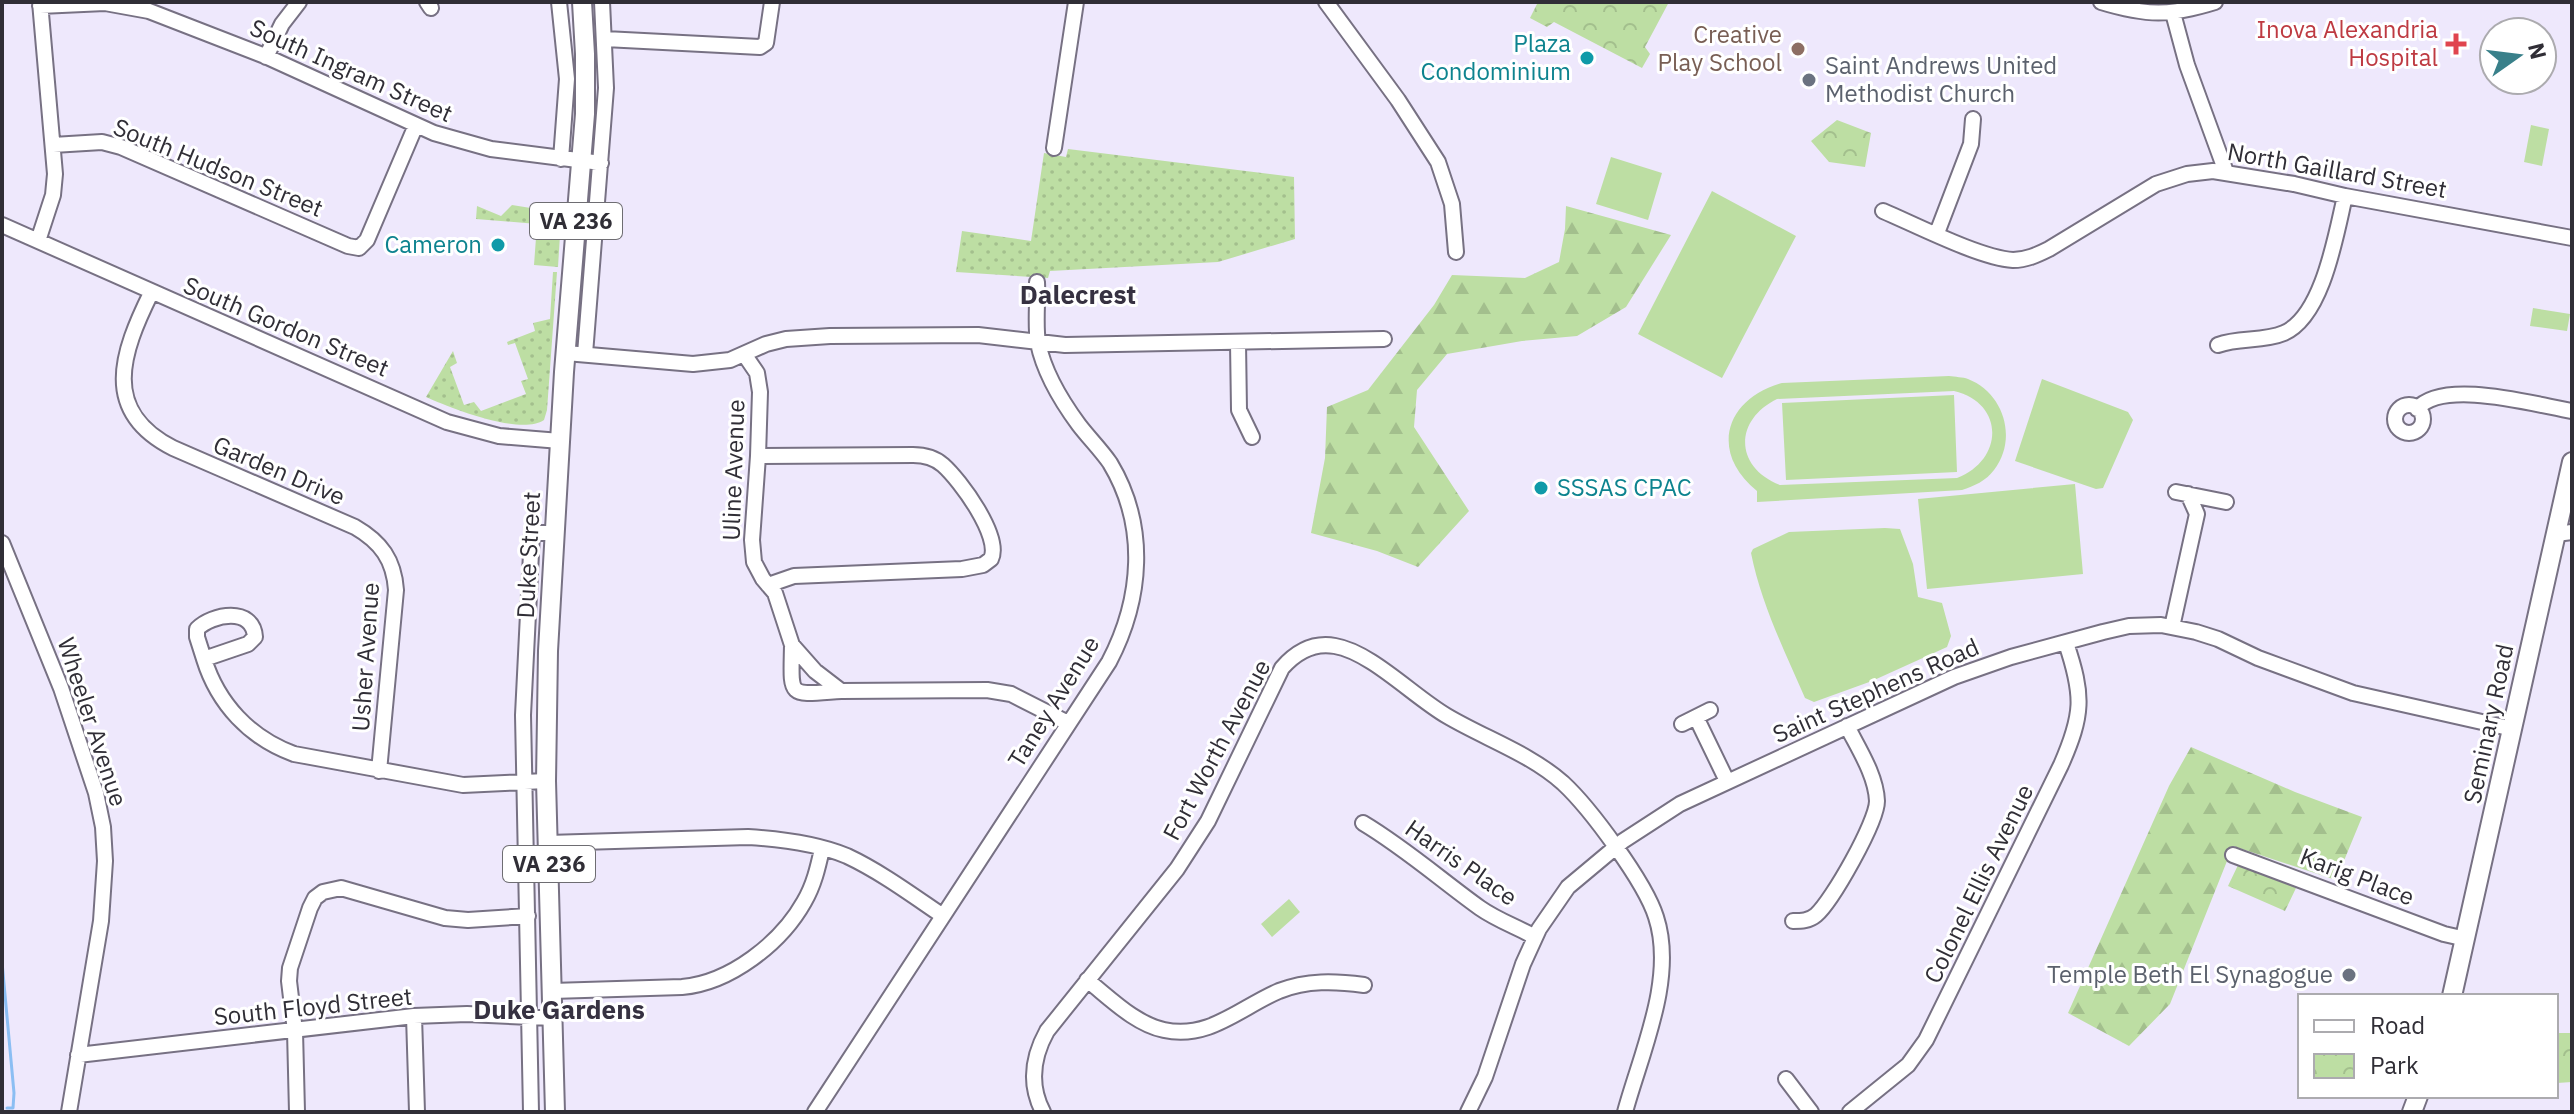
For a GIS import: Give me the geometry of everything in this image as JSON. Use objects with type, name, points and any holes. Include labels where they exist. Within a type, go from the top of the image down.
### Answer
[{"type":"main road","name":"Duke Street","points":[[555,1112],[546,781],[548,639],[560,441],[575,354],[586,84],[582,2]]},
{"type":"main road","name":"Seminary Road","points":[[2452,994],[2513,729],[2564,533],[2572,462]]},
{"type":"street","points":[[266,57],[282,24],[299,2]]},
{"type":"street","points":[[559,2],[567,79],[561,159]]},
{"type":"street","points":[[602,2],[606,88],[601,163],[575,354],[693,364],[730,360],[786,339],[830,336],[978,335],[1065,345],[1384,339]]},
{"type":"street","points":[[605,39],[760,47],[766,43],[772,2]]},
{"type":"street","points":[[1054,148],[1076,2]]},
{"type":"street","points":[[1326,2],[1381,76],[1438,162],[1452,204],[1456,252]]},
{"type":"street","points":[[2101,2],[2129,10],[2173,13],[2215,2]]},
{"type":"street","name":"South Ingram Street","points":[[40,4],[105,3],[149,11],[266,57],[416,125],[474,146],[601,163]]},
{"type":"street","points":[[38,241],[53,195],[53,145],[40,4]]},
{"type":"street","points":[[2173,13],[2187,65],[2226,172]]},
{"type":"street","points":[[1937,233],[1971,144],[1973,119]]},
{"type":"street","name":"South Hudson Street","points":[[53,145],[102,142],[121,147],[348,246],[359,248],[363,246],[416,125]]},
{"type":"street","name":"North Gaillard Street","points":[[1883,211],[1995,257],[2025,259],[2049,249],[2156,184],[2187,174],[2226,172],[2572,238]]},
{"type":"street","points":[[2218,345],[2231,340],[2283,334],[2310,310],[2345,196]]},
{"type":"street","name":"South Gordon Street","points":[[2,225],[447,422],[499,436],[560,441]]},
{"type":"street","name":"Taney Avenue","points":[[815,1112],[1109,662],[1122,635],[1132,601],[1137,545],[1130,512],[1109,463],[1053,382],[1038,343],[1037,282]]},
{"type":"street","name":"Garden Drive","points":[[151,293],[127,347],[122,373],[124,393],[133,414],[154,439],[355,527],[368,534],[383,549]]},
{"type":"street","points":[[1238,343],[1239,410],[1252,437]]},
{"type":"street","name":"Uline Avenue","points":[[744,354],[753,365],[759,381],[752,552],[758,571],[781,606],[792,645],[815,671],[841,691]]},
{"type":"street","points":[[2417,409],[2429,399],[2459,393],[2572,411]]},
{"type":"street","points":[[758,456],[929,457],[942,464],[956,479],[987,526],[994,545],[991,559],[983,565],[962,569],[794,576],[768,585]]},
{"type":"street","points":[[2172,627],[2197,514],[2182,493],[2220,501],[2197,514]]},
{"type":"street","points":[[531,1112],[523,699],[532,533],[554,533]]},
{"type":"street","name":"Wheeler Avenue","points":[[2,543],[65,699],[96,793],[103,827],[104,893],[69,1112]]},
{"type":"street","name":"Usher Avenue","points":[[379,771],[396,590],[395,574],[383,549]]},
{"type":"street","name":"Saint Stephens Road","points":[[1468,1112],[1485,1077],[1535,937],[1559,897],[1614,847],[1680,804],[1954,677],[2011,657],[2129,626],[2172,627],[2218,639],[2258,658],[2353,693],[2513,729]]},
{"type":"street","name":"Colonel Ellis Avenue","points":[[1850,1112],[1896,1077],[1922,1047],[2061,765],[2077,727],[2080,706],[2078,680],[2066,643]]},
{"type":"street","points":[[792,645],[791,683],[802,694],[987,690],[1022,698],[1068,723]]},
{"type":"street","name":"Fort Worth Avenue","points":[[1043,1112],[1034,1086],[1038,1051],[1047,1031],[1194,844],[1282,668],[1293,656],[1317,645],[1344,648],[1363,657],[1446,716],[1536,763],[1576,797],[1640,884],[1651,904],[1660,933],[1663,960],[1655,1010],[1625,1112]]},
{"type":"street","points":[[204,659],[213,685],[224,702],[249,729],[271,745],[306,757],[463,785],[546,781]]},
{"type":"street","points":[[1682,724],[1710,710]]},
{"type":"street","points":[[1696,717],[1727,781]]},
{"type":"street","points":[[1793,921],[1814,918],[1822,908],[1862,843],[1876,813],[1873,783],[1847,726]]},
{"type":"street","name":"Harris Place","points":[[1363,823],[1419,860],[1486,912],[1535,937]]},
{"type":"street","points":[[548,843],[748,837],[780,839],[822,849],[860,863],[943,916]]},
{"type":"street","points":[[552,991],[695,986],[732,971],[771,942],[803,904],[822,849]]},
{"type":"street","name":"Karig Place","points":[[2233,855],[2444,934],[2466,939]]},
{"type":"street","points":[[297,1112],[290,968],[315,898],[323,892],[341,888],[445,918],[468,920],[528,916]]},
{"type":"street","points":[[1087,980],[1145,1023],[1180,1032],[1225,1022],[1292,987],[1322,981],[1364,985]]},
{"type":"street","name":"South Floyd Street","points":[[78,1055],[414,1016],[467,1014],[553,1018]]},
{"type":"street","points":[[414,1016],[417,1112]]},
{"type":"street","points":[[1786,1079],[1811,1112]]},
{"type":"green space","points":[[1538,2],[1669,2],[1645,47],[1650,54],[1642,68],[1554,22],[1547,27],[1530,18]]},
{"type":"green space","points":[[1837,120],[1871,133],[1865,167],[1829,162],[1811,141]]},
{"type":"green space","points":[[2531,125],[2549,129],[2542,166],[2524,162]]},
{"type":"green space","points":[[1068,149],[1294,177],[1295,239],[1218,262],[1050,271],[1048,278],[956,272],[962,231],[1031,241],[1044,153],[1066,157]]},
{"type":"green space","points":[[1611,157],[1662,173],[1648,220],[1596,204]]},
{"type":"green space","points":[[1712,191],[1796,236],[1722,378],[1638,334]]},
{"type":"green space","points":[[512,205],[562,213],[561,228],[557,228],[560,235],[558,267],[534,265],[537,224],[476,219],[477,206],[501,216]]},
{"type":"green space","points":[[1566,206],[1671,235],[1626,307],[1577,336],[1522,341],[1447,354],[1417,390],[1414,427],[1469,511],[1418,567],[1377,551],[1311,533],[1325,458],[1327,407],[1368,390],[1434,305],[1452,275],[1525,278],[1559,262]]},
{"type":"green space","points":[[553,272],[557,272],[544,420],[533,424],[503,423],[426,397],[453,351],[457,363],[450,367],[464,405],[474,402],[481,411],[526,394],[521,381],[528,379],[515,343],[508,345],[507,342],[535,331],[533,323],[550,319]]},
{"type":"green space","points":[[2533,308],[2570,314],[2567,331],[2530,326]]},
{"type":"green space","points":[[1949,376],[1968,379],[1991,395],[2004,418],[2005,445],[2001,458],[1987,477],[1962,490],[1757,502],[1757,491],[1742,476],[1733,460],[1729,444],[1730,428],[1747,401],[1782,383]],"holes":[[[1954,391],[1971,397],[1983,407],[1990,419],[1990,446],[1972,470],[1957,478],[1780,485],[1765,477],[1747,455],[1745,443],[1753,419],[1777,399]]]},
{"type":"green space","points":[[2042,379],[2128,412],[2133,420],[2103,488],[2096,489],[2015,461]]},
{"type":"green space","points":[[1954,395],[1957,472],[1786,480],[1782,403]]},
{"type":"green space","points":[[2075,484],[2083,574],[1927,589],[1918,499]]},
{"type":"green space","points":[[1900,529],[1913,564],[1918,597],[1942,603],[1951,636],[1947,647],[1872,681],[1814,702],[1805,698],[1781,644],[1751,553],[1753,549],[1789,532]]},
{"type":"green space","points":[[2191,747],[2362,817],[2336,880],[2233,846],[2170,1004],[2129,1046],[2068,1013],[2169,786]]},
{"type":"green space","points":[[2239,863],[2296,888],[2285,911],[2228,886]]},
{"type":"green space","points":[[1289,899],[1300,912],[1272,937],[1261,924]]},
{"type":"green space","points":[[2558,1033],[2572,1033],[2572,1082],[2558,1083]]},
{"type":"waterway","points":[[2,962],[14,1093],[13,1108],[7,1108]]},
{"type":"place","name":"Inova Alexandria Hospital","points":[[2456,44]]},
{"type":"place","name":"Creative Play School","points":[[1798,49]]},
{"type":"place","name":"Plaza Condominium","points":[[1587,58]]},
{"type":"place","name":"Saint Andrews United Methodist Church","points":[[1809,80]]},
{"type":"place","name":"Cameron","points":[[498,245]]},
{"type":"place","name":"SSSAS CPAC","points":[[1541,488]]},
{"type":"place","name":"Temple Beth El Synagogue","points":[[2349,975]]},
{"type":"district","name":"Dalecrest","points":[[1078,295]]},
{"type":"district","name":"Duke Gardens","points":[[559,1010]]}]
